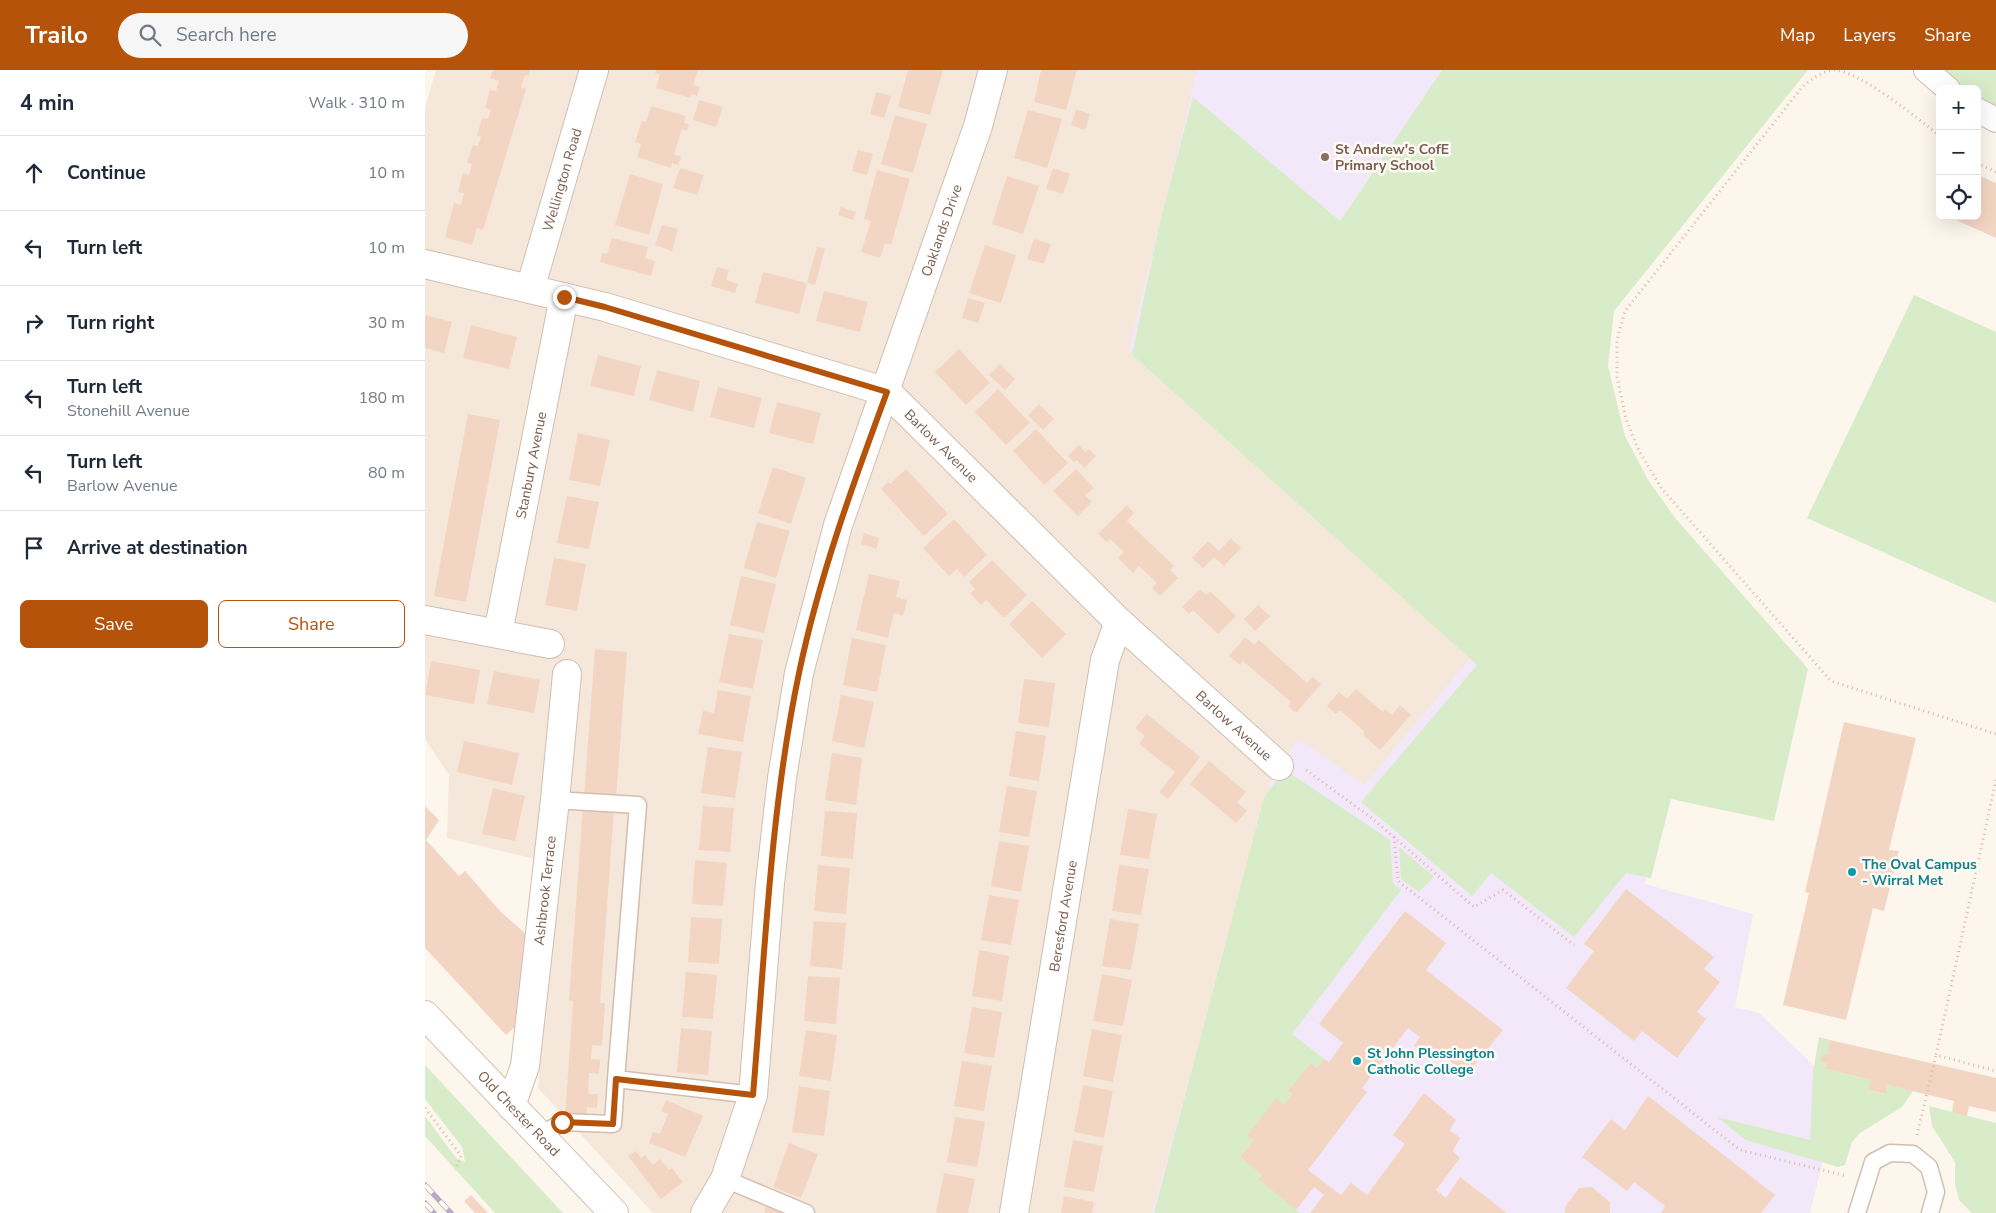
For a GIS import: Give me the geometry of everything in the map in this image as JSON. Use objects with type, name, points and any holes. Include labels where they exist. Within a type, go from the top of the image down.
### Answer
[{"type":"street","name":"Wellington Road","points":[[530,289],[593,70]]},
{"type":"street","name":"Oaklands Drive","points":[[705,1213],[725,1179],[753,1095],[781,788],[799,673],[838,525],[887,392],[978,126],[993,70]]},
{"type":"street","points":[[1927,70],[1944,85]]},
{"type":"street","points":[[1981,112],[1996,120]]},
{"type":"street","name":"Barlow Avenue","points":[[425,264],[614,309],[887,392],[1119,622],[1279,766]]},
{"type":"street","name":"Stanbury Avenue","points":[[498,633],[564,297]]},
{"type":"street","points":[[425,620],[550,644]]},
{"type":"street","name":"Beresford Avenue","points":[[1014,1213],[1105,660],[1119,622]]},
{"type":"street","name":"Ashbrook Terrace","points":[[511,1106],[525,1066],[567,674]]},
{"type":"street","name":"Old Chester Road","points":[[425,1015],[613,1213]]},
{"type":"lane","points":[[540,1136],[562,1122],[613,1124],[638,805],[555,800]]},
{"type":"lane","points":[[616,1079],[753,1095]]},
{"type":"lane","points":[[1857,1213],[1873,1162],[1890,1153],[1913,1154],[1929,1166],[1936,1192],[1930,1213]]},
{"type":"lane","points":[[725,1179],[806,1213]]},
{"type":"path","points":[[1936,133],[1897,102],[1850,73],[1834,70],[1821,74],[1803,86],[1625,311],[1617,340],[1617,377],[1626,419],[1639,451],[1662,489],[1831,681],[1996,734]]},
{"type":"path","points":[[1981,165],[1996,172]]},
{"type":"path","points":[[1279,766],[1287,756],[1394,837],[1474,906],[1503,890],[1573,946]]},
{"type":"path","points":[[1913,1154],[1996,780]]},
{"type":"path","points":[[1394,837],[1398,881],[1740,1150],[1867,1181]]},
{"type":"path","points":[[1936,1055],[1996,1071]]},
{"type":"path","points":[[425,1108],[461,1156],[455,1170]]},
{"type":"shaded area","points":[[436,70],[1203,70],[1132,355],[1477,665],[1361,800],[1297,754],[1264,797],[1154,1213],[653,1213],[538,1088],[557,864],[447,838],[449,775],[425,739],[425,108]]},
{"type":"shaded area","name":"St John Plessington Catholic College","points":[[1198,70],[1442,70],[1341,219],[1620,497],[1804,662],[1772,816],[1669,791],[1645,884],[1753,914],[1735,1007],[1759,1013],[1816,1068],[1830,1132],[1810,1213],[1152,1213],[1270,787],[1268,786],[1298,738],[1364,785],[1479,648],[1129,349],[1192,92],[1190,90]]},
{"type":"green space","points":[[1442,70],[1808,70],[1614,311],[1608,366],[1625,436],[1648,480],[1676,519],[1808,669],[1774,821],[1671,799],[1651,878],[1626,873],[1574,937],[1491,873],[1472,896],[1361,802],[1477,665],[1132,355],[1160,222],[1193,97],[1340,221]]},
{"type":"green space","points":[[1926,70],[1996,70],[1996,120],[1981,112],[1981,85],[1943,85]]},
{"type":"green space","points":[[1914,295],[1996,332],[1996,603],[1807,518]]},
{"type":"green space","points":[[1285,770],[1390,840],[1393,883],[1401,890],[1292,1034],[1324,1059],[1317,1068],[1311,1063],[1289,1091],[1293,1094],[1284,1105],[1276,1098],[1247,1136],[1254,1140],[1240,1157],[1262,1175],[1258,1179],[1300,1213],[1154,1213],[1264,797]]},
{"type":"green space","points":[[1399,847],[1434,877],[1419,892],[1401,879]]},
{"type":"green space","points":[[1819,1037],[1830,1040],[1827,1055],[1820,1062],[1827,1064],[1826,1069],[1871,1080],[1869,1090],[1884,1094],[1887,1085],[1913,1091],[1902,1107],[1860,1133],[1852,1142],[1845,1165],[1838,1167],[1746,1140],[1717,1117],[1810,1140],[1813,1072]]},
{"type":"green space","points":[[425,1065],[563,1213],[495,1213],[425,1136],[425,1116],[456,1158],[465,1162],[462,1147],[425,1099]]},
{"type":"green space","points":[[1929,1106],[1996,1123],[1996,1213],[1972,1213],[1959,1200],[1955,1184],[1955,1162],[1932,1126]]},
{"type":"building","points":[[493,70],[530,70],[529,76],[525,75],[521,87],[526,89],[483,230],[477,228],[472,245],[445,237],[454,203],[461,205],[464,193],[458,192],[463,173],[469,175],[472,164],[467,163],[473,145],[478,146],[481,137],[477,136],[482,118],[488,119],[491,110],[485,108],[490,90],[496,91],[499,81],[490,78]]},
{"type":"building","points":[[656,70],[698,70],[693,85],[700,87],[697,96],[691,94],[690,98],[656,88],[660,75],[655,73]]},
{"type":"building","points":[[908,70],[943,70],[930,115],[898,107]]},
{"type":"building","points":[[1041,70],[1077,70],[1066,110],[1034,102]]},
{"type":"building","points":[[876,92],[891,96],[884,118],[870,114]]},
{"type":"building","points":[[699,100],[723,107],[716,127],[693,120]]},
{"type":"building","points":[[651,106],[686,116],[684,123],[689,124],[687,131],[682,129],[674,154],[681,157],[678,165],[672,163],[671,168],[637,157],[641,144],[635,142],[642,121],[646,122]]},
{"type":"building","points":[[1076,109],[1090,114],[1085,130],[1071,125]]},
{"type":"building","points":[[1028,110],[1062,119],[1047,168],[1014,158]]},
{"type":"building","points":[[895,115],[927,124],[913,173],[881,164]]},
{"type":"building","points":[[858,150],[873,154],[867,175],[852,171]]},
{"type":"building","points":[[680,168],[704,175],[697,195],[673,188]]},
{"type":"building","points":[[1053,168],[1070,174],[1063,194],[1046,189]]},
{"type":"building","points":[[877,170],[910,179],[891,245],[885,243],[880,258],[861,252],[871,221],[864,219]]},
{"type":"building","points":[[630,174],[663,184],[649,235],[615,225]]},
{"type":"building","points":[[1007,176],[1039,186],[1023,234],[992,224]]},
{"type":"building","points":[[1981,177],[1996,183],[1996,238],[1958,221],[1981,220]]},
{"type":"building","points":[[841,207],[856,212],[853,220],[838,215]]},
{"type":"building","points":[[662,225],[678,229],[672,251],[655,245]]},
{"type":"building","points":[[612,238],[648,247],[645,258],[655,261],[651,276],[600,262],[602,253],[607,254]]},
{"type":"building","points":[[1034,239],[1051,244],[1044,264],[1027,259]]},
{"type":"building","points":[[985,245],[1016,255],[1001,303],[969,293]]},
{"type":"building","points":[[817,247],[825,249],[815,285],[807,283]]},
{"type":"building","points":[[717,267],[729,270],[726,280],[738,284],[735,293],[711,286]]},
{"type":"building","points":[[763,272],[807,283],[799,314],[755,303]]},
{"type":"building","points":[[824,291],[868,302],[860,332],[816,321]]},
{"type":"building","points":[[968,298],[985,303],[978,323],[962,318]]},
{"type":"building","points":[[425,315],[452,322],[444,353],[425,348]]},
{"type":"building","points":[[471,325],[517,337],[509,369],[463,358]]},
{"type":"building","points":[[959,349],[990,383],[966,405],[935,372]]},
{"type":"building","points":[[598,355],[641,366],[634,396],[590,386]]},
{"type":"building","points":[[1000,364],[1015,379],[1005,390],[989,375]]},
{"type":"building","points":[[657,370],[700,381],[693,412],[649,400]]},
{"type":"building","points":[[718,387],[762,398],[754,428],[710,417]]},
{"type":"building","points":[[998,389],[1030,423],[1006,445],[975,412]]},
{"type":"building","points":[[777,402],[821,413],[813,444],[769,433]]},
{"type":"building","points":[[1039,404],[1054,419],[1043,430],[1028,415]]},
{"type":"building","points":[[468,414],[500,420],[466,602],[434,596]]},
{"type":"building","points":[[1036,429],[1068,463],[1044,485],[1013,451]]},
{"type":"building","points":[[578,433],[610,440],[600,486],[569,480]]},
{"type":"building","points":[[1079,445],[1085,452],[1089,449],[1096,456],[1084,468],[1077,460],[1074,462],[1068,456]]},
{"type":"building","points":[[773,467],[806,478],[791,524],[758,513]]},
{"type":"building","points":[[906,469],[948,514],[924,536],[881,489],[888,482],[890,484]]},
{"type":"building","points":[[1076,469],[1094,488],[1085,495],[1092,502],[1078,516],[1053,491]]},
{"type":"building","points":[[567,496],[599,502],[589,549],[557,543]]},
{"type":"building","points":[[1127,505],[1134,513],[1127,521],[1174,566],[1170,570],[1178,578],[1160,596],[1152,588],[1157,583],[1139,566],[1133,573],[1118,558],[1124,552],[1110,539],[1107,542],[1098,534]]},
{"type":"building","points":[[954,519],[987,555],[964,577],[957,569],[949,576],[923,548]]},
{"type":"building","points":[[757,522],[790,531],[776,578],[744,568]]},
{"type":"building","points":[[864,533],[879,538],[876,549],[861,544]]},
{"type":"building","points":[[1231,538],[1241,548],[1224,566],[1214,557],[1203,568],[1192,558],[1208,541],[1219,551]]},
{"type":"building","points":[[554,558],[586,564],[577,611],[545,605]]},
{"type":"building","points":[[992,560],[1027,595],[1004,618],[986,600],[981,605],[970,593],[975,589],[969,582]]},
{"type":"building","points":[[869,574],[900,581],[896,597],[907,600],[903,616],[894,613],[888,638],[856,630]]},
{"type":"building","points":[[741,576],[776,584],[764,633],[730,625]]},
{"type":"building","points":[[1200,589],[1206,595],[1210,591],[1236,616],[1218,634],[1193,610],[1189,614],[1182,607]]},
{"type":"building","points":[[1032,601],[1066,634],[1042,658],[1009,624]]},
{"type":"building","points":[[1258,605],[1270,616],[1255,631],[1244,619]]},
{"type":"building","points":[[729,634],[763,640],[753,689],[719,682]]},
{"type":"building","points":[[1245,637],[1254,645],[1259,640],[1307,683],[1313,677],[1321,684],[1296,713],[1288,706],[1291,702],[1243,661],[1240,665],[1229,656]]},
{"type":"building","points":[[852,638],[886,645],[877,692],[843,685]]},
{"type":"building","points":[[595,649],[627,652],[616,798],[584,796]]},
{"type":"building","points":[[431,661],[480,670],[474,704],[425,695]]},
{"type":"building","points":[[494,671],[540,680],[534,713],[487,704]]},
{"type":"building","points":[[1024,679],[1055,683],[1049,727],[1018,723]]},
{"type":"building","points":[[1356,689],[1383,712],[1385,709],[1392,715],[1400,705],[1411,715],[1380,750],[1363,735],[1365,732],[1340,710],[1336,714],[1327,706],[1339,692],[1347,699]]},
{"type":"building","points":[[718,690],[751,696],[743,742],[698,734],[703,711],[714,713]]},
{"type":"building","points":[[841,695],[874,702],[864,748],[832,741]]},
{"type":"building","points":[[1147,714],[1200,757],[1168,799],[1159,792],[1175,772],[1139,744],[1145,736],[1135,728]]},
{"type":"building","name":"The Oval Campus - Wirral Met","points":[[1844,722],[1916,738],[1889,850],[1899,851],[1884,911],[1873,908],[1846,1020],[1783,1005],[1809,893],[1805,892]]},
{"type":"building","points":[[1016,731],[1046,736],[1039,781],[1009,776]]},
{"type":"building","points":[[464,741],[519,753],[512,785],[457,772]]},
{"type":"building","points":[[708,747],[742,752],[735,798],[701,793]]},
{"type":"building","points":[[832,753],[862,758],[856,805],[825,800]]},
{"type":"building","points":[[1209,761],[1246,792],[1237,802],[1247,811],[1236,823],[1190,784]]},
{"type":"building","points":[[1007,786],[1037,791],[1029,837],[999,832]]},
{"type":"building","points":[[493,788],[525,796],[515,841],[482,834]]},
{"type":"building","points":[[425,806],[439,820],[426,840],[459,876],[465,871],[500,911],[527,935],[519,1023],[506,1035],[425,948]]},
{"type":"building","points":[[703,806],[734,808],[730,852],[699,850]]},
{"type":"building","points":[[583,807],[614,809],[600,1003],[605,1003],[602,1046],[592,1045],[591,1059],[600,1060],[599,1074],[589,1073],[588,1094],[598,1094],[597,1108],[587,1107],[586,1120],[565,1119],[573,1001],[569,1000]]},
{"type":"building","points":[[1128,809],[1157,814],[1149,859],[1120,855]]},
{"type":"building","points":[[825,811],[857,813],[853,859],[821,856]]},
{"type":"building","points":[[999,841],[1029,846],[1021,892],[991,886]]},
{"type":"building","points":[[695,860],[727,863],[723,906],[692,904]]},
{"type":"building","points":[[818,865],[850,868],[846,914],[814,911]]},
{"type":"building","points":[[1119,865],[1149,869],[1141,915],[1112,911]]},
{"type":"building","points":[[1626,889],[1714,957],[1704,969],[1720,982],[1697,1012],[1706,1019],[1677,1058],[1642,1031],[1634,1041],[1566,988],[1594,951],[1584,944]]},
{"type":"building","points":[[989,895],[1019,900],[1011,945],[981,940]]},
{"type":"building","name":"St John Plessington Catholic College","points":[[1405,911],[1446,943],[1426,970],[1503,1030],[1467,1074],[1433,1048],[1426,1056],[1414,1046],[1420,1037],[1408,1028],[1362,1088],[1367,1092],[1308,1170],[1341,1195],[1351,1183],[1367,1195],[1405,1144],[1393,1135],[1424,1093],[1456,1120],[1450,1130],[1460,1138],[1453,1151],[1460,1158],[1436,1190],[1446,1198],[1460,1177],[1507,1213],[1310,1213],[1324,1195],[1314,1187],[1296,1210],[1258,1179],[1262,1175],[1240,1157],[1254,1140],[1247,1136],[1276,1098],[1284,1105],[1293,1094],[1288,1091],[1311,1063],[1317,1068],[1324,1059],[1329,1062],[1343,1043],[1319,1024]]},
{"type":"building","points":[[691,917],[722,919],[719,964],[688,962]]},
{"type":"building","points":[[1110,919],[1139,924],[1131,970],[1102,966]]},
{"type":"building","points":[[814,921],[846,923],[842,969],[810,966]]},
{"type":"building","points":[[979,950],[1009,956],[1002,1001],[972,996]]},
{"type":"building","points":[[686,972],[717,975],[713,1019],[682,1017]]},
{"type":"building","points":[[1102,974],[1132,980],[1123,1026],[1093,1021]]},
{"type":"building","points":[[808,976],[840,978],[836,1024],[804,1021]]},
{"type":"building","points":[[972,1007],[1002,1012],[994,1058],[964,1053]]},
{"type":"building","points":[[681,1028],[712,1031],[708,1075],[677,1072]]},
{"type":"building","points":[[1092,1029],[1122,1035],[1113,1082],[1083,1076]]},
{"type":"building","points":[[806,1030],[837,1035],[831,1081],[799,1076]]},
{"type":"building","points":[[1830,1040],[1996,1078],[1996,1112],[1969,1106],[1967,1116],[1952,1112],[1954,1101],[1887,1085],[1885,1094],[1869,1090],[1871,1080],[1826,1069],[1827,1064],[1820,1062],[1822,1054],[1827,1055]]},
{"type":"building","points":[[962,1061],[992,1066],[984,1111],[954,1106]]},
{"type":"building","points":[[1083,1085],[1113,1091],[1104,1138],[1074,1132]]},
{"type":"building","points":[[799,1086],[830,1091],[824,1136],[792,1132]]},
{"type":"building","points":[[1648,1096],[1775,1195],[1761,1213],[1661,1213],[1665,1206],[1634,1182],[1627,1191],[1582,1157],[1611,1119],[1625,1130]]},
{"type":"building","points":[[666,1100],[703,1116],[685,1157],[649,1143],[653,1132],[660,1134],[668,1114],[661,1111]]},
{"type":"building","points":[[955,1117],[985,1122],[977,1167],[947,1162]]},
{"type":"building","points":[[1073,1140],[1103,1146],[1094,1192],[1064,1187]]},
{"type":"building","points":[[789,1143],[818,1154],[801,1198],[773,1187]]},
{"type":"building","points":[[636,1151],[641,1158],[645,1155],[653,1165],[660,1159],[669,1170],[672,1168],[683,1182],[661,1199],[628,1156]]},
{"type":"building","points":[[944,1173],[975,1179],[968,1213],[936,1213]]},
{"type":"building","points":[[1592,1187],[1610,1202],[1610,1213],[1565,1213],[1565,1207],[1579,1188]]},
{"type":"building","points":[[471,1195],[488,1213],[475,1213],[464,1201]]},
{"type":"building","points":[[1064,1196],[1094,1202],[1092,1213],[1061,1213]]},
{"type":"building","points":[[767,1204],[788,1213],[764,1213]]},
{"type":"railway","points":[[425,1185],[451,1213]]},
{"type":"railway","points":[[425,1203],[434,1213]]},
{"type":"place","name":"St Andrew's CofE Primary School","points":[[1325,157]]},
{"type":"place","name":"The Oval Campus - Wirral Met","points":[[1852,872]]},
{"type":"place","name":"St John Plessington Catholic College","points":[[1357,1061]]},
{"type":"route","points":[[562,1122],[613,1124],[616,1079],[753,1095],[770,883],[782,778],[799,673],[838,525],[887,392],[605,307],[564,297]]}]
